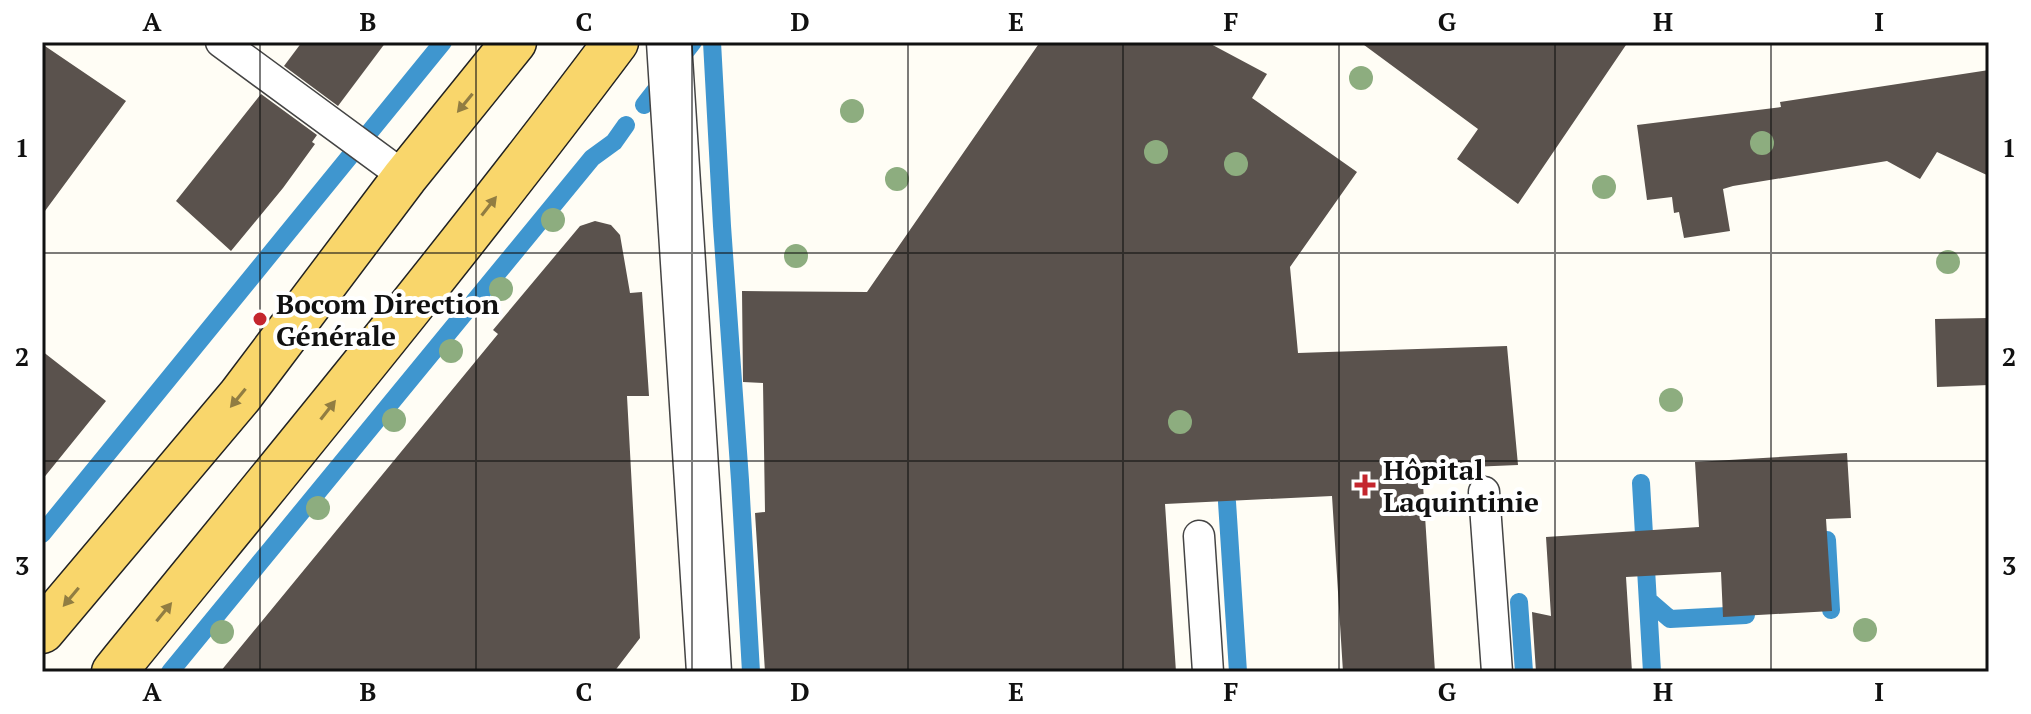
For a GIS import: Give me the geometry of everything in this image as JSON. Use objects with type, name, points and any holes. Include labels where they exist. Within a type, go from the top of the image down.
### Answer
[{"type":"main road","points":[[42,631],[240,396],[405,177],[514,42]]},
{"type":"main road","points":[[114,672],[290,457],[616,42]]},
{"type":"street","points":[[669,42],[709,672]]},
{"type":"lane","points":[[221,42],[405,177]]},
{"type":"lane","points":[[1484,492],[1497,672]]},
{"type":"lane","points":[[1199,536],[1208,672]]},
{"type":"building","points":[[302,42],[386,42],[338,106],[284,66]]},
{"type":"building","points":[[1040,42],[1207,42],[1267,74],[1252,98],[1357,172],[1290,267],[1298,353],[1507,346],[1518,465],[1422,469],[1435,672],[1343,672],[1332,496],[1165,504],[1176,672],[765,672],[755,513],[765,512],[763,383],[743,382],[742,291],[867,292]]},
{"type":"building","points":[[1360,42],[1628,42],[1518,204],[1457,159],[1478,129]]},
{"type":"building","points":[[42,44],[126,101],[42,215]]},
{"type":"building","points":[[1989,70],[1989,176],[1937,152],[1920,179],[1887,161],[1733,186],[1723,189],[1730,231],[1684,238],[1679,212],[1674,213],[1672,197],[1647,200],[1637,125],[1781,107],[1780,102]]},
{"type":"building","points":[[261,94],[317,135],[312,142],[315,144],[283,188],[231,251],[176,201]]},
{"type":"building","points":[[595,221],[611,225],[620,235],[630,293],[642,292],[649,396],[627,396],[640,638],[614,672],[220,672],[498,334],[493,330],[580,226]]},
{"type":"building","points":[[1989,318],[1989,385],[1937,387],[1935,319]]},
{"type":"building","points":[[42,351],[106,401],[42,480]]},
{"type":"building","points":[[1847,453],[1851,518],[1826,519],[1832,611],[1723,617],[1721,572],[1626,577],[1632,672],[1536,672],[1532,612],[1551,616],[1546,537],[1699,527],[1695,462]]},
{"type":"waterway","points":[[42,534],[443,42]]},
{"type":"waterway","points":[[644,105],[693,42]]},
{"type":"waterway","points":[[712,42],[751,672]]},
{"type":"waterway","points":[[170,672],[592,158],[614,142],[626,125]]},
{"type":"waterway","points":[[1641,483],[1652,672]]},
{"type":"waterway","points":[[1227,502],[1238,672]]},
{"type":"waterway","points":[[1827,540],[1831,610]]},
{"type":"waterway","points":[[1648,600],[1670,619],[1746,615]]},
{"type":"waterway","points":[[1519,602],[1524,672]]},
{"type":"place","name":"Bocom Direction Générale","points":[[260,319]]},
{"type":"place","name":"Hôpital Laquintinie","points":[[1365,485]]}]
